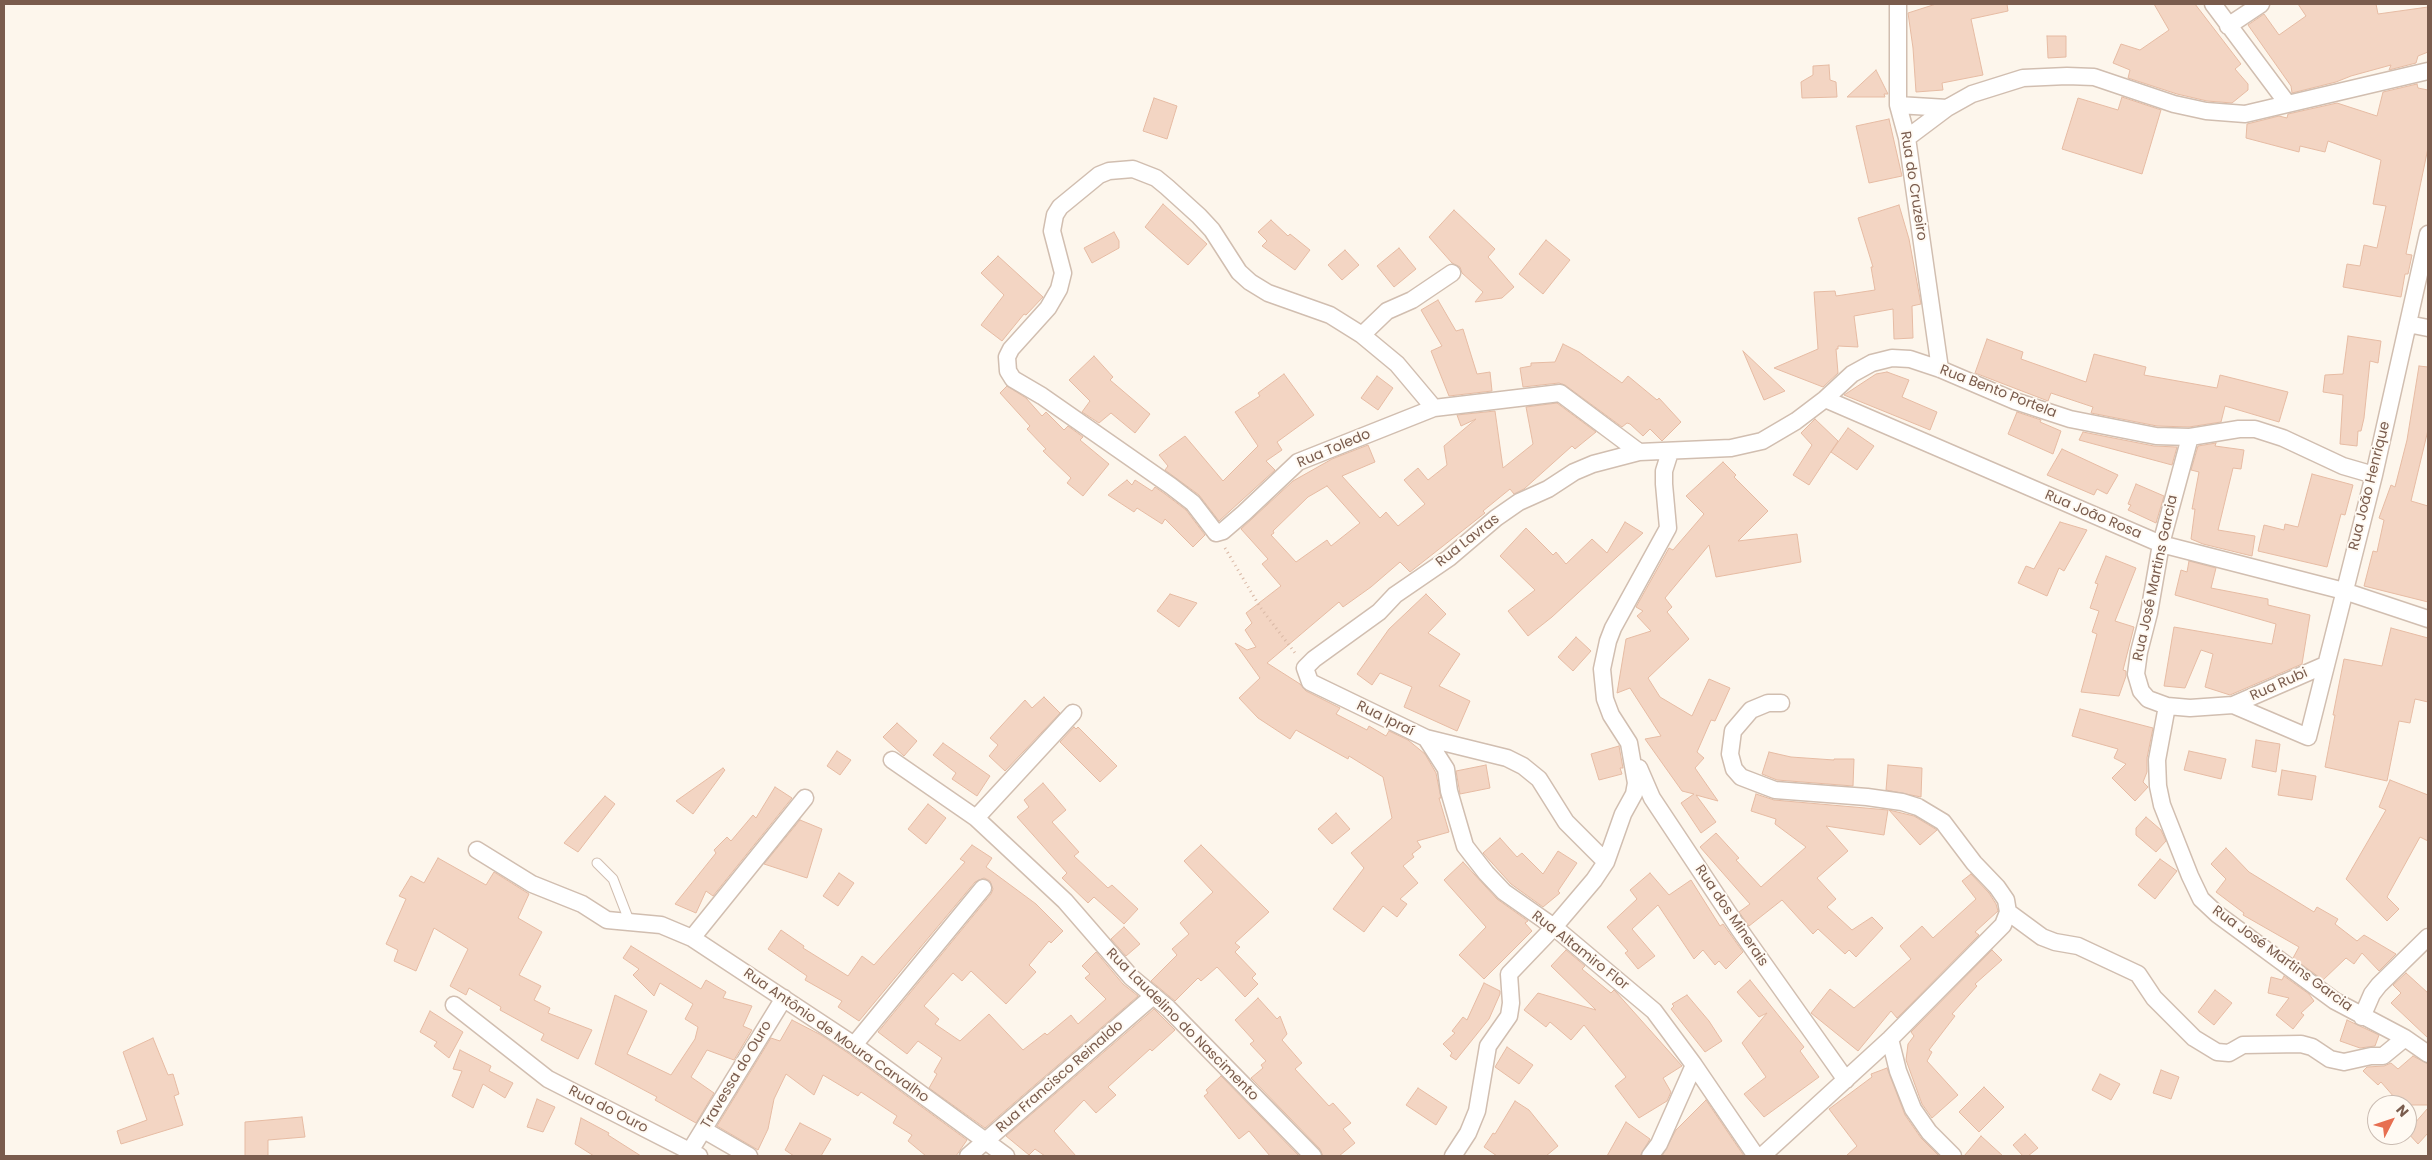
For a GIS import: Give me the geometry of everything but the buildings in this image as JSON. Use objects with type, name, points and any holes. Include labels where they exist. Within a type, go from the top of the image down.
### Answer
[{"type":"street","name":"Rua do Cruzeiro","points":[[1898,4],[1898,105],[1907,138],[1940,369]]},
{"type":"street","points":[[2213,4],[2287,103]]},
{"type":"street","points":[[2228,26],[2262,4]]},
{"type":"street","points":[[1907,138],[1947,108],[1972,94],[2023,78],[2085,76],[2104,79],[2174,104],[2206,111],[2245,114],[2428,72]]},
{"type":"street","points":[[1898,105],[1947,108]]},
{"type":"street","points":[[1216,533],[1193,503],[1171,486],[1042,396],[1022,386],[1009,374],[1007,358],[1011,349],[1048,308],[1060,289],[1063,273],[1052,231],[1057,211],[1067,199],[1099,175],[1124,168],[1133,168],[1168,187],[1206,223],[1239,272],[1255,286],[1268,293],[1330,315],[1362,335],[1397,364],[1434,408]]},
{"type":"street","name":"Rua João Henrique","points":[[2308,737],[2374,476],[2428,234]]},
{"type":"street","points":[[1362,335],[1386,311],[1412,300],[1452,273]]},
{"type":"street","points":[[2408,324],[2428,328]]},
{"type":"street","name":"Rua Bento Portela","points":[[1639,452],[1732,448],[1752,444],[1778,432],[1825,398],[1852,374],[1881,360],[1910,359],[1940,369],[2015,400],[2070,419],[2156,436],[2190,437],[2239,429],[2255,429],[2282,438],[2343,466],[2374,476]]},
{"type":"street","name":"Rua Toledo","points":[[1216,533],[1223,531],[1244,513],[1298,462],[1434,408],[1560,393],[1639,452]]},
{"type":"street","name":"Rua João Rosa","points":[[1825,398],[2161,544],[2344,591],[2428,619]]},
{"type":"street","name":"Rua José Martins Garcia","points":[[2190,437],[2161,544],[2136,674],[2138,684],[2145,696],[2166,706],[2157,760],[2158,786],[2162,806],[2201,899],[2233,926],[2335,1000],[2362,1017],[2405,1038],[2428,1054]]},
{"type":"street","name":"Rua Lavras","points":[[1314,660],[1379,612],[1396,595],[1449,558],[1474,536],[1520,502],[1584,468],[1639,452]]},
{"type":"street","points":[[1453,1156],[1468,1133],[1477,1111],[1488,1046],[1509,1016],[1511,1003],[1509,974],[1554,927],[1606,862],[1636,783],[1629,743],[1611,715],[1605,699],[1602,669],[1608,641],[1614,628],[1668,528],[1664,478],[1670,452]]},
{"type":"street","name":"Rua Ipraí","points":[[1314,660],[1305,668],[1310,682],[1426,738],[1507,758],[1524,766],[1539,779],[1566,822],[1606,862]]},
{"type":"street","name":"Rua Rubi","points":[[2166,706],[2190,708],[2233,705],[2325,665]]},
{"type":"street","points":[[1762,1156],[1890,1039],[2002,925],[2008,912],[2006,900],[1997,887],[1974,863],[1943,822],[1918,807],[1902,802],[1867,797],[1775,790],[1741,777],[1734,769],[1730,754],[1733,731],[1750,710],[1768,703],[1781,703]]},
{"type":"street","name":"Rua Rubi","points":[[2233,705],[2308,737]]},
{"type":"street","points":[[976,818],[1072,713]]},
{"type":"street","name":"Rua Altamiro Flor","points":[[1426,738],[1446,769],[1448,790],[1465,846],[1504,892],[1554,927],[1654,1011],[1694,1065],[1756,1156]]},
{"type":"street","name":"Rua dos Minerais","points":[[1629,743],[1652,798],[1739,929],[1846,1080]]},
{"type":"street","name":"Rua Laudelino do Nascimento","points":[[892,760],[976,818],[1065,900],[1131,978],[1152,997],[1168,1008],[1312,1156]]},
{"type":"street","points":[[692,938],[805,798]]},
{"type":"street","name":"Rua Antônio de Moura Carvalho","points":[[477,850],[532,884],[582,904],[607,920],[661,925],[692,938],[854,1045],[1006,1156]]},
{"type":"street","points":[[854,1045],[983,888]]},
{"type":"street","points":[[2008,912],[2042,937],[2055,942],[2078,946],[2138,974],[2154,998],[2187,1031],[2205,1046],[2217,1052],[2229,1053],[2243,1045],[2301,1044],[2312,1047],[2330,1059],[2344,1062],[2371,1056],[2383,1056],[2405,1038]]},
{"type":"street","points":[[2362,1017],[2372,994],[2379,984],[2428,937]]},
{"type":"street","name":"Rua Francisco Reinaldo","points":[[968,1156],[1152,997]]},
{"type":"street","name":"Travessa do Ouro","points":[[695,1154],[704,1130],[784,998]]},
{"type":"street","name":"Rua do Ouro","points":[[454,1005],[520,1059],[548,1079],[695,1154]]},
{"type":"street","points":[[1890,1039],[1898,1071],[1913,1110],[1929,1132],[1953,1156]]},
{"type":"street","points":[[1650,1156],[1659,1144],[1694,1065]]},
{"type":"street","points":[[704,1130],[749,1156]]},
{"type":"lane","points":[[597,863],[613,879],[630,923]]},
{"type":"path","points":[[1216,533],[1275,628],[1298,656],[1314,660]]}]
